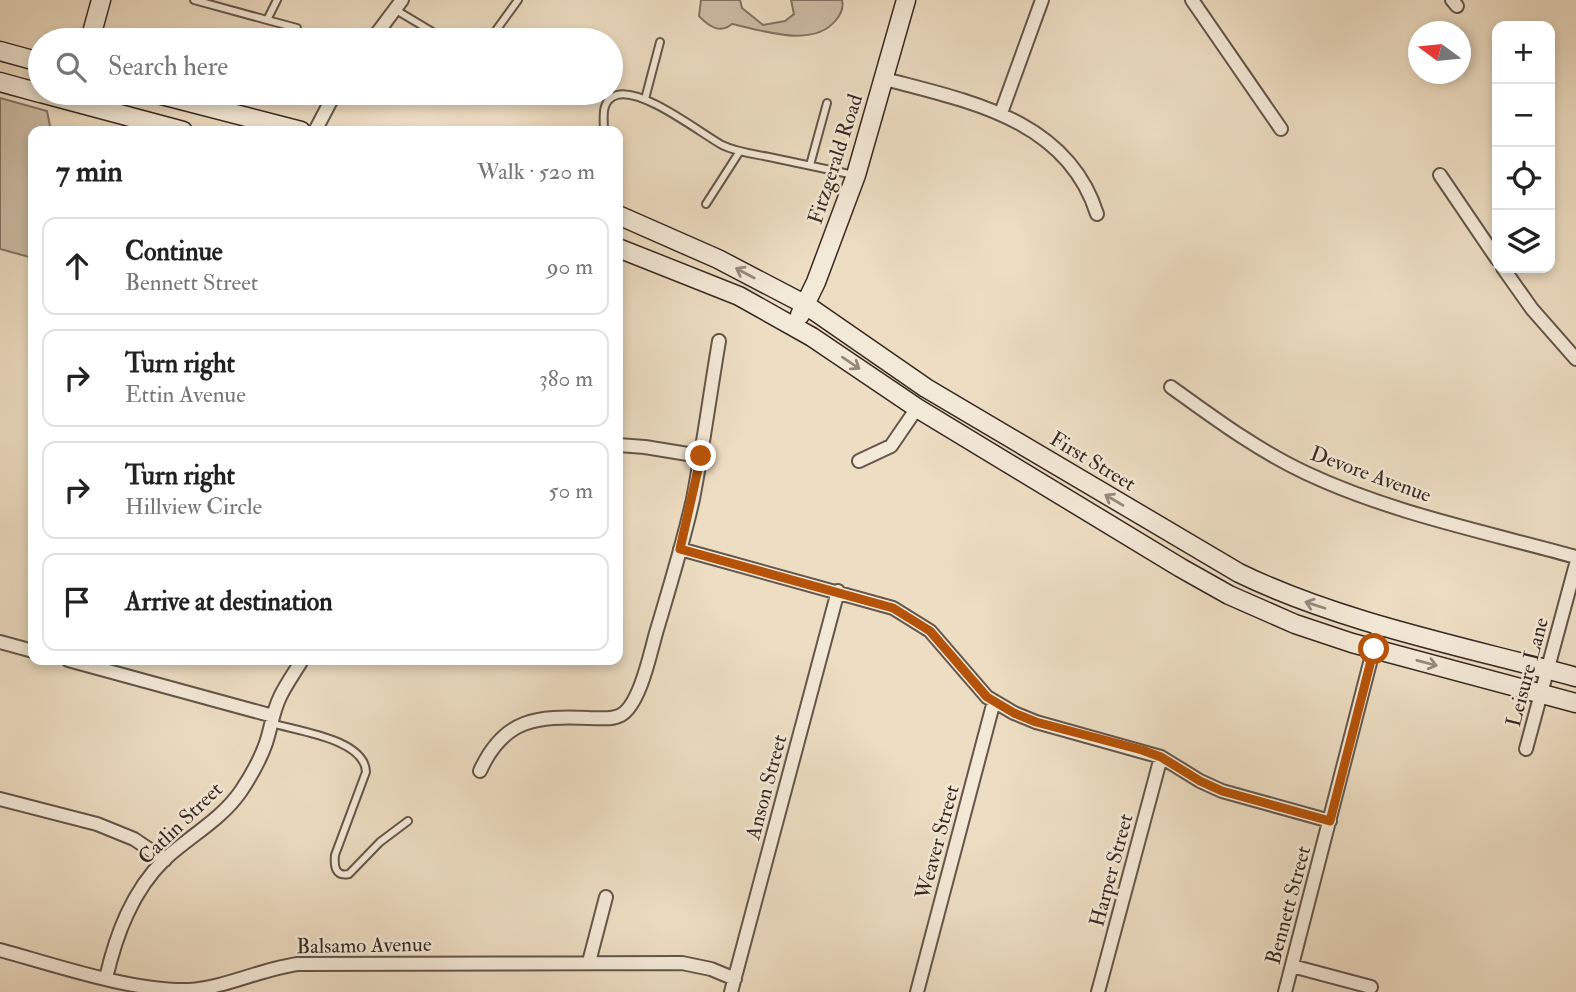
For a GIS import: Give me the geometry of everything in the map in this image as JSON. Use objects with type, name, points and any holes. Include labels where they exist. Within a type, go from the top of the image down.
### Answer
[{"type":"main road","points":[[93,28],[101,0]]},
{"type":"main road","name":"Fitzgerald Road","points":[[793,327],[806,305],[838,229],[885,79],[906,0]]},
{"type":"main road","points":[[0,51],[28,59]]},
{"type":"main road","points":[[0,82],[28,90]]},
{"type":"main road","points":[[100,105],[167,126]]},
{"type":"main road","points":[[200,105],[282,126]]},
{"type":"main road","name":"First Street","points":[[623,217],[718,259],[806,305],[926,388],[1239,573],[1272,589],[1380,624],[1576,677]]},
{"type":"main road","points":[[623,250],[739,296],[812,337],[917,408],[1229,595],[1295,624],[1374,649],[1576,703]]},
{"type":"street","points":[[1001,113],[1042,0]]},
{"type":"street","points":[[1192,0],[1282,129]]},
{"type":"street","points":[[381,28],[399,5]]},
{"type":"street","points":[[885,79],[974,102],[1035,132],[1061,155],[1092,200],[1097,214]]},
{"type":"street","points":[[318,126],[329,105]]},
{"type":"street","points":[[1440,175],[1492,252]]},
{"type":"street","points":[[1507,273],[1532,309],[1576,359]]},
{"type":"street","points":[[480,771],[486,755],[497,741],[524,723],[551,717],[610,718],[628,709],[645,673],[680,549],[701,456],[719,341]]},
{"type":"street","name":"Devore Avenue","points":[[1171,387],[1264,452],[1341,489],[1576,557]]},
{"type":"street","points":[[859,461],[891,446],[917,408]]},
{"type":"street","points":[[623,445],[701,456]]},
{"type":"street","points":[[680,549],[893,608],[930,631],[947,648],[968,677],[994,701],[1014,713],[1036,722],[1161,757],[1222,791],[1330,821]]},
{"type":"street","name":"Leisure Lane","points":[[1526,749],[1576,564]]},
{"type":"street","name":"Anson Street","points":[[731,992],[838,591]]},
{"type":"street","name":"Bennett Street","points":[[1285,992],[1380,624]]},
{"type":"street","points":[[0,642],[28,650]]},
{"type":"street","name":"Catlin Street","points":[[106,978],[114,946],[127,915],[144,886],[165,860],[221,814],[240,793],[255,769],[280,695],[299,665]]},
{"type":"street","points":[[114,666],[272,719]]},
{"type":"street","name":"Weaver Street","points":[[917,992],[994,701]]},
{"type":"street","name":"Harper Street","points":[[1098,992],[1161,757]]},
{"type":"street","points":[[0,799],[97,824],[134,839],[165,860]]},
{"type":"street","points":[[589,962],[606,897]]},
{"type":"street","name":"Balsamo Avenue","points":[[0,950],[153,989],[189,991],[270,968],[298,964],[682,963],[735,979]]},
{"type":"street","points":[[1292,966],[1371,988]]},
{"type":"lane","points":[[194,0],[297,28]]},
{"type":"lane","points":[[267,20],[276,0]]},
{"type":"lane","points":[[498,28],[518,0]]},
{"type":"lane","points":[[399,5],[430,28]]},
{"type":"lane","points":[[645,99],[660,42]]},
{"type":"lane","points":[[623,95],[645,99],[726,147],[856,175]]},
{"type":"lane","points":[[810,165],[827,103]]},
{"type":"lane","points":[[603,126],[605,105]]},
{"type":"lane","points":[[706,204],[740,150]]},
{"type":"lane","points":[[272,719],[348,745],[363,758],[366,772],[335,855],[334,865],[337,872],[349,874],[380,842],[408,821]]},
{"type":"shaded area","points":[[701,0],[740,0],[742,8],[763,25],[785,21],[794,14],[791,0],[842,0],[843,6],[838,18],[826,29],[801,36],[732,24],[723,29],[715,28],[699,16]]},
{"type":"shaded area","points":[[0,98],[47,111],[50,126],[28,126],[28,257],[0,249]]},
{"type":"route","points":[[701,456],[680,549],[893,608],[930,631],[987,697],[1014,713],[1036,722],[1161,757],[1222,791],[1330,821],[1374,649]]}]
